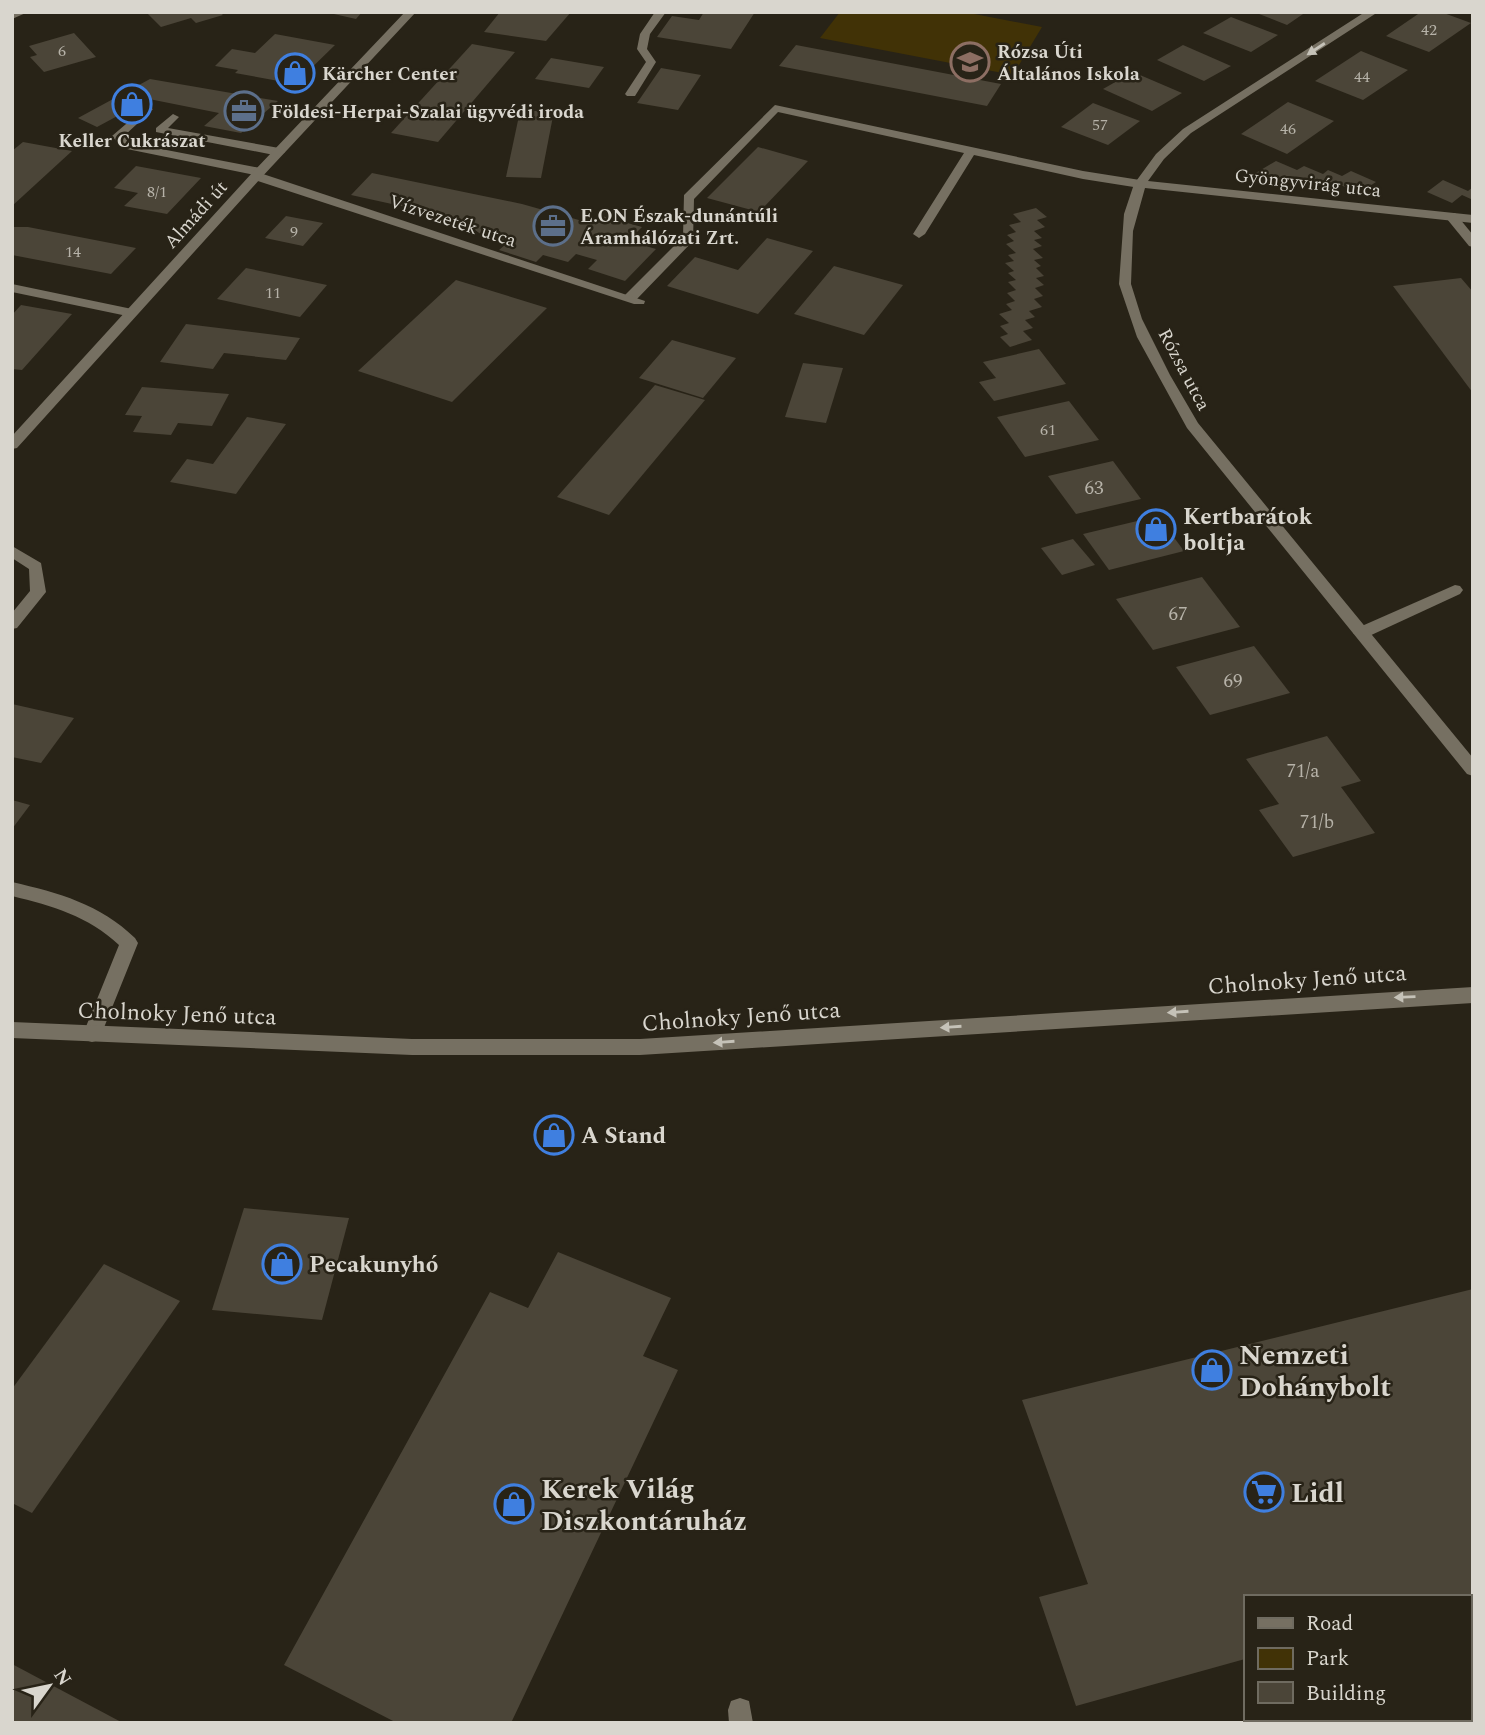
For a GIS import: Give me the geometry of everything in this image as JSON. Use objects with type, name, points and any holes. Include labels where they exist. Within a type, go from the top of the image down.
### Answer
[{"type":"street","points":[[12,16],[23,12]]},
{"type":"street","name":"Almádi út","points":[[12,445],[258,174],[411,12]]},
{"type":"street","points":[[631,94],[651,62],[642,49],[645,34],[661,12]]},
{"type":"street","name":"Rózsa utca","points":[[1372,13],[1187,131],[1162,152],[1140,184],[1129,210],[1125,284],[1162,373],[1192,425],[1473,770]]},
{"type":"street","name":"Gyöngyvirág utca","points":[[634,299],[689,238],[688,198],[775,108],[1083,176],[1473,219]]},
{"type":"street","name":"Vízvezeték utca","points":[[147,109],[118,136],[121,142],[133,149],[258,174],[634,299]]},
{"type":"street","points":[[173,117],[160,130],[279,152]]},
{"type":"street","points":[[919,234],[971,150]]},
{"type":"street","points":[[1451,216],[1473,243]]},
{"type":"street","points":[[12,288],[132,313]]},
{"type":"street","points":[[12,551],[36,567],[38,592],[12,624]]},
{"type":"street","points":[[1361,634],[1455,590]]},
{"type":"street","points":[[12,889],[73,904],[110,923],[129,943],[92,1034]]},
{"type":"street","name":"Cholnoky Jenő utca","points":[[12,1030],[412,1047],[640,1047],[1473,995]]},
{"type":"green space","points":[[840,12],[964,12],[1042,27],[1013,75],[820,38]]},
{"type":"building","points":[[146,12],[220,12],[223,15],[196,23],[191,18],[161,27]]},
{"type":"building","points":[[325,12],[362,12],[356,19]]},
{"type":"building","points":[[500,12],[571,12],[546,41],[484,32]]},
{"type":"building","points":[[704,12],[755,12],[731,49],[657,37],[672,16],[699,20]]},
{"type":"building","points":[[1254,12],[1306,12],[1287,25]]},
{"type":"building","points":[[1421,12],[1441,12],[1471,23],[1429,52],[1386,36]]},
{"type":"building","points":[[1231,17],[1278,35],[1251,52],[1203,33]]},
{"type":"building","points":[[74,33],[96,57],[44,72],[30,57],[37,55],[29,46]]},
{"type":"building","points":[[275,34],[335,45],[295,84],[235,73],[238,70],[215,66],[232,49],[255,53]]},
{"type":"building","points":[[472,44],[515,52],[438,142],[391,133]]},
{"type":"building","points":[[796,45],[1001,84],[987,106],[779,66]]},
{"type":"building","points":[[1183,45],[1231,66],[1204,81],[1157,60]]},
{"type":"building","points":[[1361,51],[1408,70],[1363,100],[1315,81]]},
{"type":"building","points":[[551,58],[604,67],[589,88],[535,79]]},
{"type":"building","points":[[661,68],[701,75],[678,110],[637,103]]},
{"type":"building","points":[[1133,72],[1182,93],[1152,111],[1103,89]]},
{"type":"building","points":[[150,79],[278,101],[241,133],[204,126],[219,113],[149,99],[97,127],[78,118]]},
{"type":"building","points":[[1288,102],[1334,121],[1287,154],[1241,134]]},
{"type":"building","points":[[1093,103],[1140,121],[1108,145],[1061,127]]},
{"type":"building","points":[[520,111],[554,111],[541,178],[506,177]]},
{"type":"building","points":[[23,142],[72,151],[12,206],[12,151]]},
{"type":"building","points":[[758,147],[808,161],[759,212],[707,198]]},
{"type":"building","points":[[1276,161],[1297,170],[1304,166],[1323,174],[1328,170],[1342,176],[1351,171],[1376,182],[1359,193],[1338,184],[1333,187],[1317,179],[1305,187],[1288,178],[1277,185],[1254,174]]},
{"type":"building","points":[[136,166],[201,178],[167,214],[124,206],[138,193],[114,188]]},
{"type":"building","name":"E.ON Észak-dunántúli Áramhálózati Zrt.","points":[[372,173],[522,204],[593,224],[602,216],[642,227],[628,241],[656,249],[625,281],[588,269],[597,260],[576,254],[568,262],[543,255],[536,262],[499,250],[506,244],[486,238],[460,219],[351,195]]},
{"type":"building","points":[[1443,180],[1468,191],[1473,187],[1473,200],[1462,195],[1452,203],[1427,192]]},
{"type":"building","points":[[1036,208],[1047,217],[1037,220],[1045,227],[1034,231],[1042,238],[1034,240],[1042,246],[1033,249],[1043,258],[1034,260],[1041,266],[1036,268],[1044,276],[1036,278],[1044,285],[1035,288],[1043,296],[1034,299],[1042,307],[1029,311],[1035,317],[1025,320],[1033,328],[1023,331],[1032,340],[1010,347],[1000,337],[1008,334],[1000,326],[1009,323],[999,314],[1012,310],[1006,304],[1015,301],[1007,293],[1016,290],[1008,282],[1016,280],[1008,273],[1014,271],[1005,263],[1014,261],[1008,255],[1016,253],[1006,244],[1014,241],[1007,235],[1016,232],[1009,225],[1021,222],[1013,214]]},
{"type":"building","points":[[286,216],[323,223],[303,246],[265,238]]},
{"type":"building","points":[[12,227],[28,227],[136,248],[111,274],[12,255]]},
{"type":"building","points":[[767,238],[813,251],[758,314],[667,286],[695,257],[738,270]]},
{"type":"building","points":[[834,266],[903,285],[864,335],[794,314]]},
{"type":"building","points":[[246,268],[327,285],[300,317],[217,299]]},
{"type":"building","points":[[1461,278],[1473,292],[1473,393],[1393,286]]},
{"type":"building","points":[[456,280],[547,308],[452,402],[358,371]]},
{"type":"building","points":[[21,305],[72,314],[22,370],[12,369],[12,315]]},
{"type":"building","points":[[186,324],[300,338],[286,360],[224,353],[213,369],[160,362]]},
{"type":"building","points":[[672,340],[736,358],[703,398],[639,378]]},
{"type":"building","points":[[1039,349],[1066,384],[994,401],[979,382],[996,378],[983,362]]},
{"type":"building","points":[[803,363],[843,368],[826,423],[785,417]]},
{"type":"building","points":[[655,385],[705,400],[609,515],[557,497]]},
{"type":"building","points":[[142,387],[229,394],[212,426],[178,423],[171,435],[133,432],[142,416],[125,415]]},
{"type":"building","points":[[1069,401],[1099,440],[1025,457],[997,417]]},
{"type":"building","points":[[247,417],[286,424],[236,494],[170,482],[187,459],[213,464]]},
{"type":"building","points":[[1113,461],[1141,499],[1076,514],[1048,476]]},
{"type":"building","points":[[1158,516],[1184,551],[1109,570],[1083,534]]},
{"type":"building","points":[[1073,539],[1095,565],[1062,575],[1041,548]]},
{"type":"building","points":[[1202,577],[1240,627],[1153,650],[1116,599]]},
{"type":"building","points":[[1254,646],[1290,693],[1210,715],[1176,667]]},
{"type":"building","points":[[12,704],[74,718],[41,763],[12,757]]},
{"type":"building","points":[[1327,736],[1361,781],[1341,787],[1375,833],[1293,857],[1259,810],[1279,804],[1246,759]]},
{"type":"building","points":[[12,800],[30,805],[12,829]]},
{"type":"building","name":"Pecakunyhó","points":[[244,1208],[349,1218],[322,1320],[212,1310]]},
{"type":"building","points":[[558,1252],[671,1298],[643,1356],[678,1370],[511,1723],[397,1723],[284,1665],[490,1292],[528,1308]]},
{"type":"building","points":[[104,1264],[180,1301],[32,1513],[12,1503],[12,1389]]},
{"type":"building","name":"Lidl","points":[[1473,1289],[1473,1596],[1244,1595],[1244,1659],[1076,1706],[1039,1597],[1088,1584],[1022,1400]]},
{"type":"building","points":[[12,1664],[123,1723],[12,1723]]},
{"type":"place","name":"Rózsa Úti Általános Iskola","points":[[970,62]]},
{"type":"place","name":"Kärcher Center","points":[[295,73]]},
{"type":"place","name":"Keller Cukrászat","points":[[132,104]]},
{"type":"place","name":"Földesi-Herpai-Szalai ügyvédi iroda","points":[[244,111]]},
{"type":"place","name":"E.ON Észak-dunántúli Áramhálózati Zrt.","points":[[553,226]]},
{"type":"place","name":"Kertbarátok boltja","points":[[1156,529]]},
{"type":"place","name":"A Stand","points":[[554,1135]]},
{"type":"place","name":"Pecakunyhó","points":[[282,1264]]},
{"type":"place","name":"Nemzeti Dohánybolt","points":[[1212,1370]]},
{"type":"place","name":"Lidl","points":[[1264,1492]]},
{"type":"place","name":"Kerek Világ Diszkontáruház","points":[[514,1504]]}]
